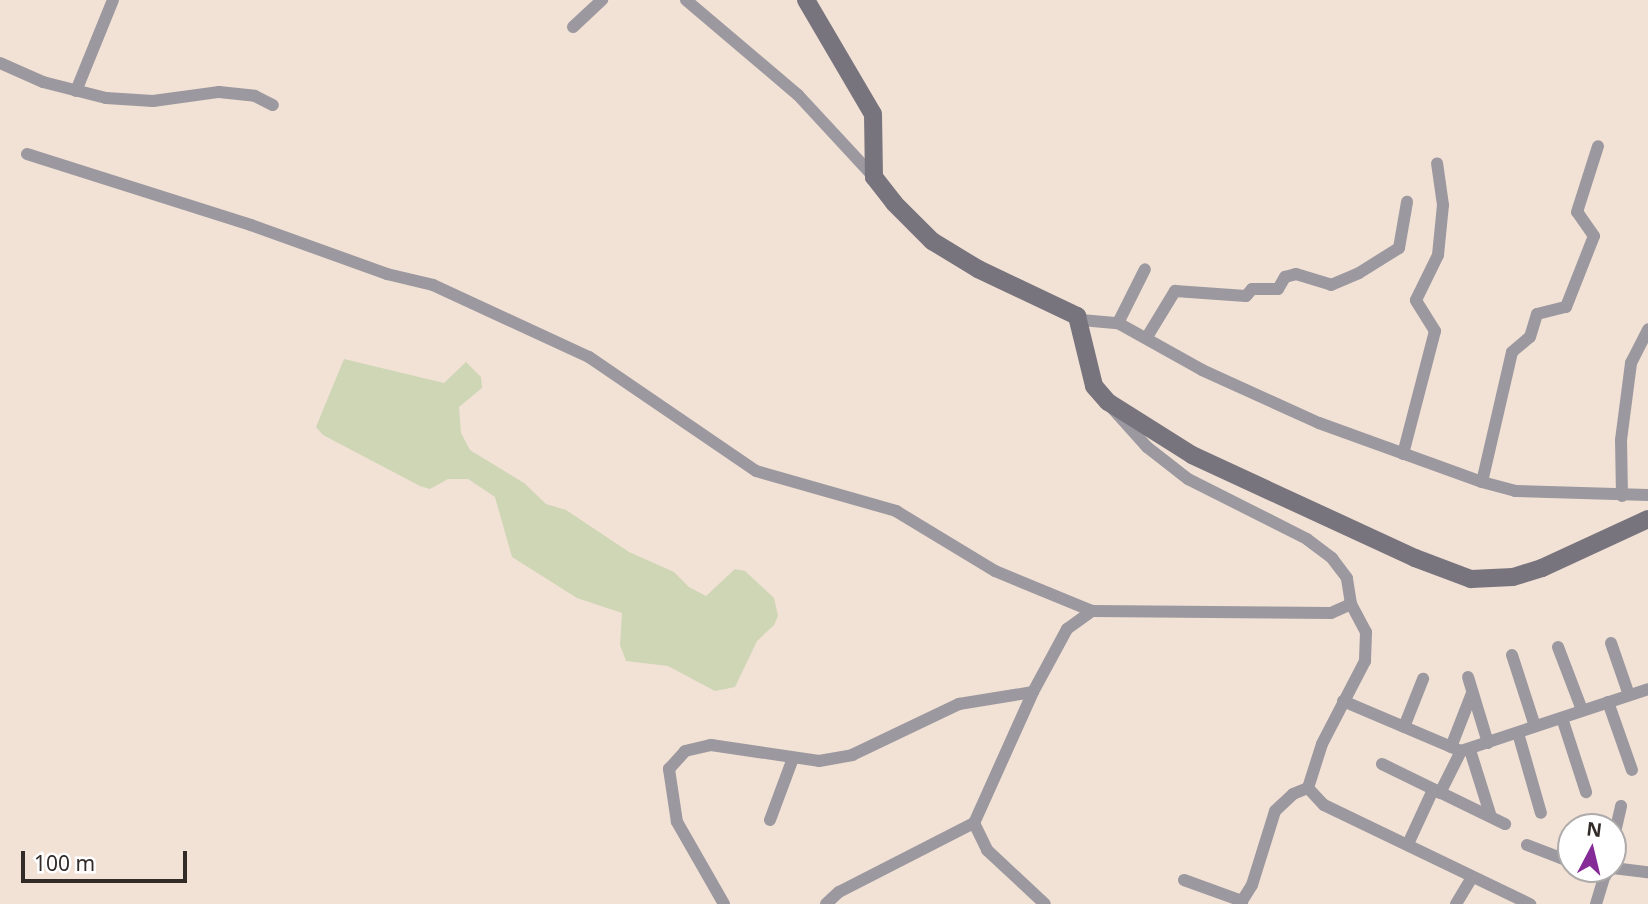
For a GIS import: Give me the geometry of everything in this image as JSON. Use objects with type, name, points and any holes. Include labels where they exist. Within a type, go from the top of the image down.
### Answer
[{"type":"street","points":[[76,91],[113,0]]},
{"type":"street","points":[[573,27],[602,0]]},
{"type":"street","points":[[686,0],[798,95],[932,241],[978,269],[1081,320],[1118,323],[1214,376],[1319,423],[1482,482],[1515,491],[1648,495]]},
{"type":"street","points":[[806,0],[873,114],[874,177]]},
{"type":"street","points":[[0,63],[76,91],[153,100],[219,92],[255,96],[273,105]]},
{"type":"street","points":[[1482,482],[1512,352],[1530,337],[1538,314],[1566,307],[1594,236],[1577,212],[1598,146]]},
{"type":"street","points":[[27,154],[251,225],[387,274],[433,285],[589,357],[756,471],[896,511],[995,571],[1092,611],[1331,613],[1351,604]]},
{"type":"street","points":[[1403,454],[1435,331],[1416,300],[1438,255],[1443,205],[1437,163]]},
{"type":"street","points":[[1147,337],[1175,291],[1246,296],[1252,289],[1278,289],[1285,277],[1296,274],[1331,285],[1359,273],[1399,248],[1407,202]]},
{"type":"street","points":[[1118,323],[1145,269]]},
{"type":"street","points":[[1081,320],[1090,380],[1147,447],[1188,479],[1307,539],[1332,558],[1348,578],[1351,604],[1366,632],[1365,661],[1343,701],[1308,788],[1286,799],[1270,821],[1244,899],[1237,901],[1184,880]]},
{"type":"street","points":[[1622,496],[1620,440],[1631,363],[1648,329]]},
{"type":"street","points":[[1108,402],[1192,455],[1426,563],[1471,579],[1502,579],[1542,568],[1648,519]]},
{"type":"street","points":[[826,904],[839,892],[974,823],[1032,702],[1033,692],[1067,629],[1092,611]]},
{"type":"street","points":[[1611,643],[1629,695]]},
{"type":"street","points":[[1558,647],[1582,710]]},
{"type":"street","points":[[1511,655],[1535,726]]},
{"type":"street","points":[[1468,677],[1488,743]]},
{"type":"street","points":[[1404,727],[1423,679]]},
{"type":"street","points":[[1343,701],[1461,750],[1648,689]]},
{"type":"street","points":[[724,904],[677,822],[669,769],[685,751],[704,745],[793,758],[838,759],[911,730],[959,704],[1033,692]]},
{"type":"street","points":[[1408,845],[1461,750],[1472,693]]},
{"type":"street","points":[[1608,702],[1632,769]]},
{"type":"street","points":[[1562,718],[1586,792]]},
{"type":"street","points":[[1517,733],[1541,813]]},
{"type":"street","points":[[1461,750],[1490,817]]},
{"type":"street","points":[[770,820],[793,758]]},
{"type":"street","points":[[1382,764],[1505,824]]},
{"type":"street","points":[[1308,788],[1324,805],[1530,904]]},
{"type":"street","points":[[1619,813],[1620,806]]},
{"type":"street","points":[[974,823],[987,850],[1045,904]]},
{"type":"street","points":[[1527,845],[1557,857]]},
{"type":"street","points":[[1627,871],[1648,872]]},
{"type":"street","points":[[1456,904],[1472,877]]},
{"type":"street","points":[[1595,904],[1604,883]]},
{"type":"green space","points":[[344,359],[444,383],[466,362],[481,377],[482,388],[459,407],[461,433],[470,450],[524,483],[546,504],[566,510],[629,552],[674,572],[689,587],[706,596],[735,569],[745,571],[774,598],[778,616],[774,625],[757,641],[735,687],[715,691],[668,666],[626,661],[620,645],[622,613],[577,598],[512,557],[495,497],[468,479],[448,479],[430,489],[420,486],[323,435],[316,427]]}]
